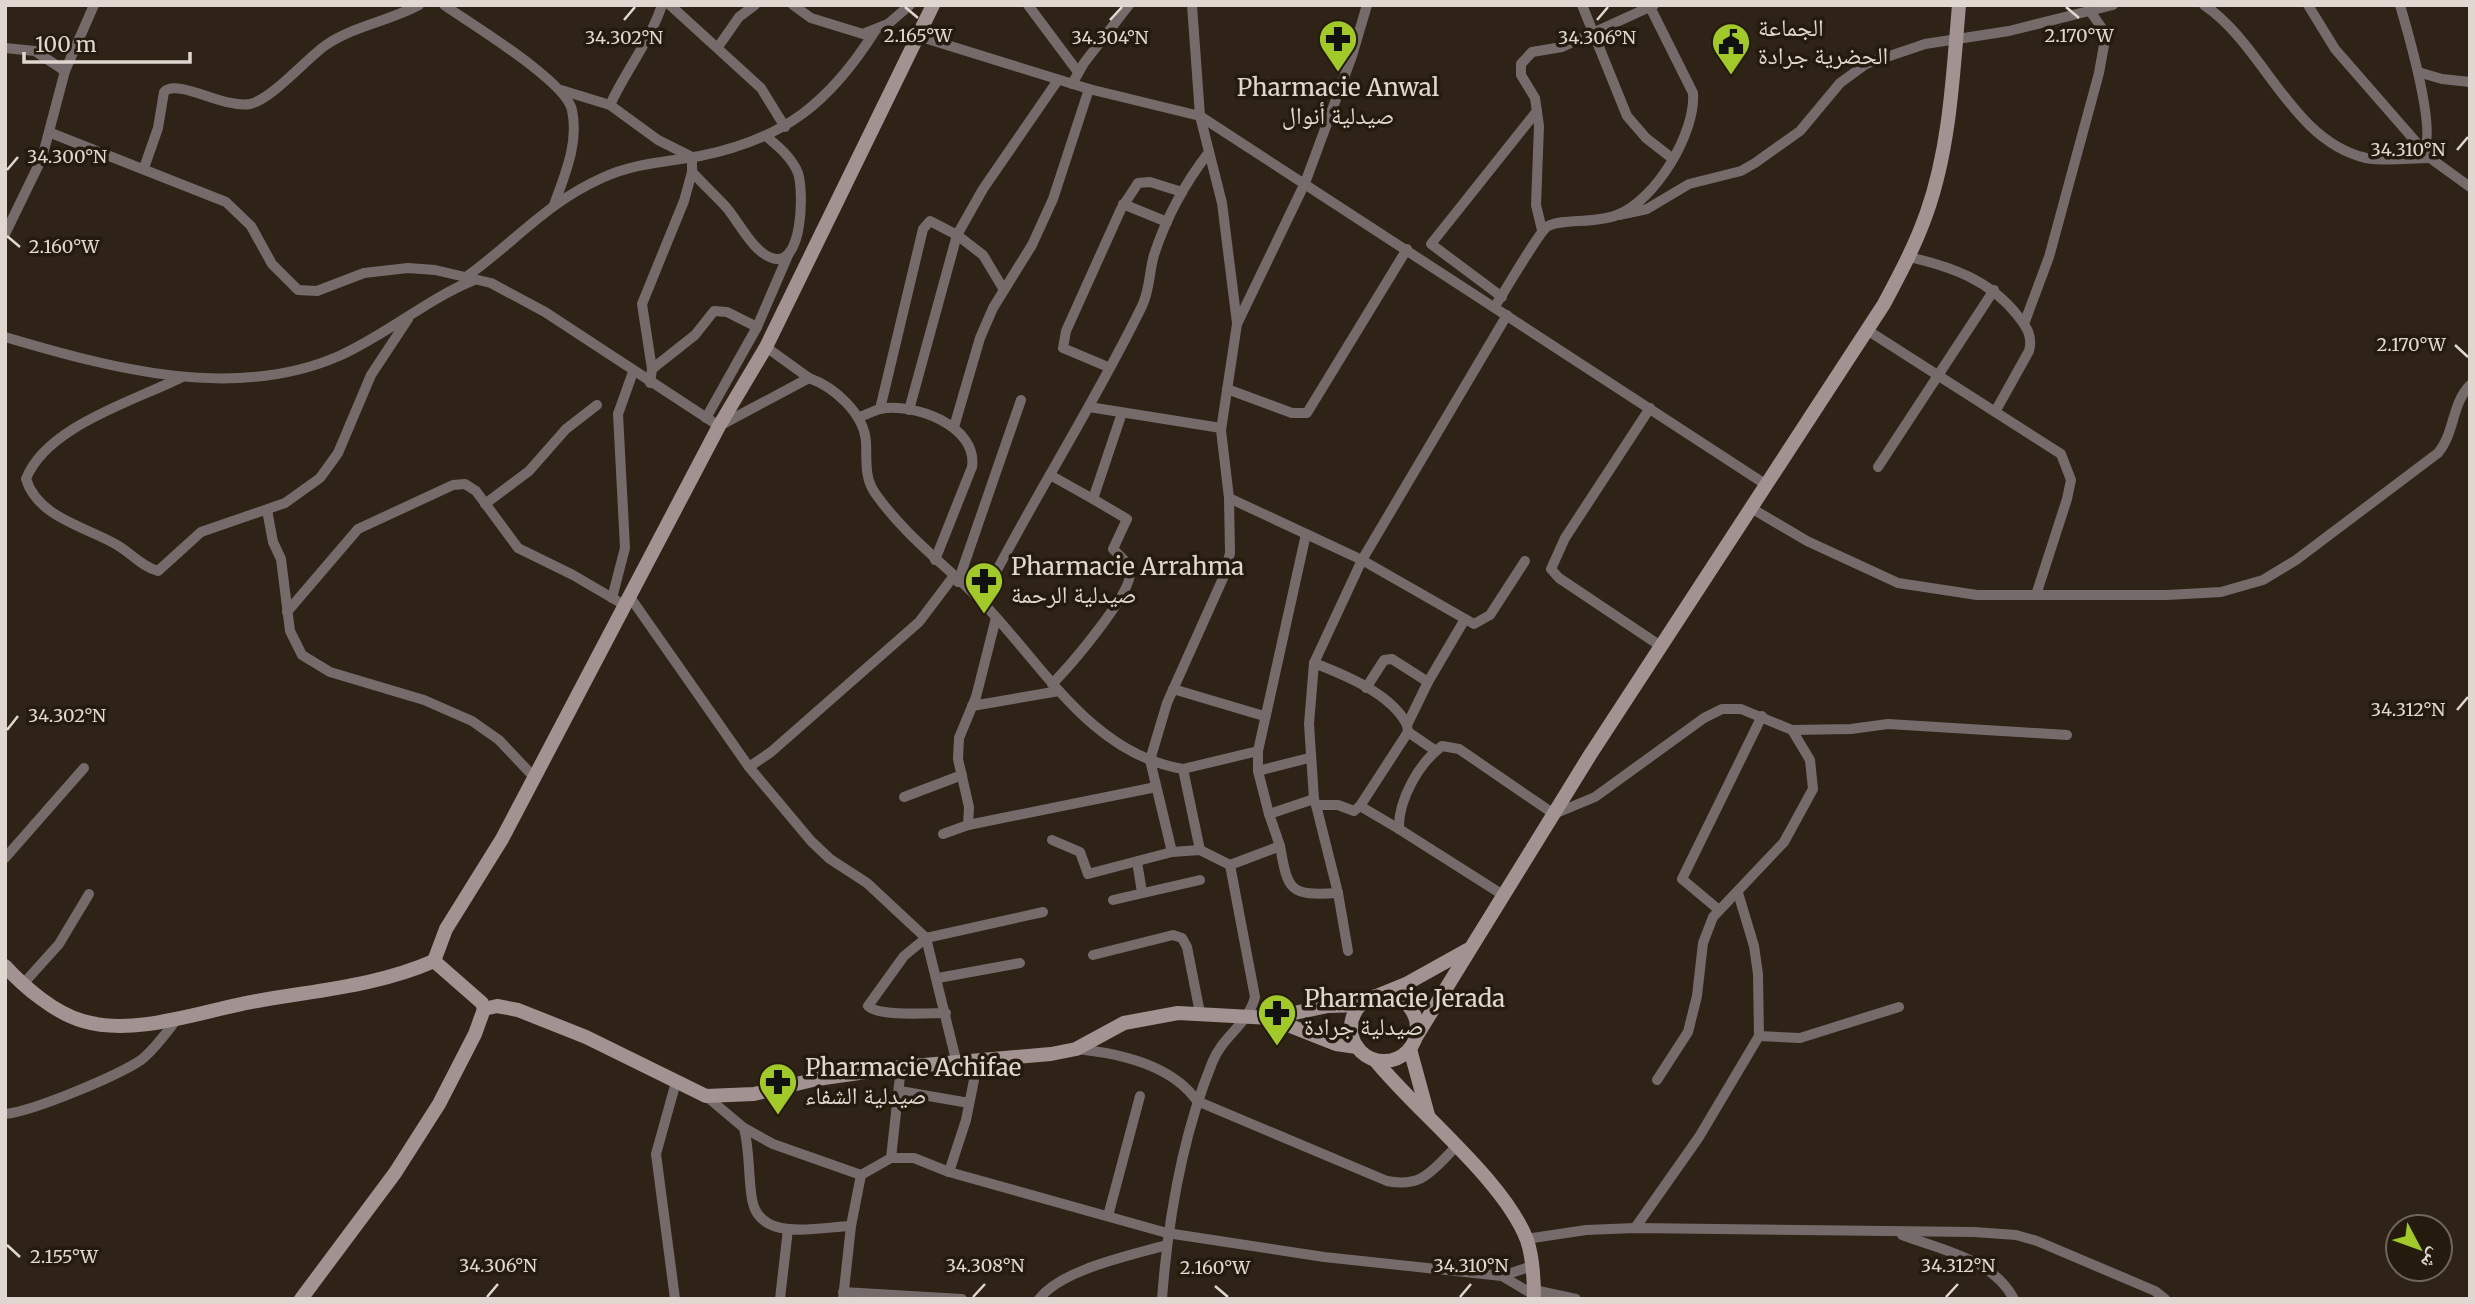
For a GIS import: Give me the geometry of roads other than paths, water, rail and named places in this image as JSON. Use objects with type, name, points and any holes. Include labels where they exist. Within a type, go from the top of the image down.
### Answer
[{"type":"street","points":[[5,234],[51,133],[65,71],[94,5]]},
{"type":"street","points":[[144,168],[158,128],[163,92],[167,88],[180,87],[212,100],[250,104],[263,97],[328,44],[347,33],[419,5]]},
{"type":"street","points":[[444,5],[561,90],[610,105],[651,135],[692,157]]},
{"type":"street","points":[[610,105],[628,66],[651,35],[662,5]]},
{"type":"street","points":[[670,5],[761,88],[785,127]]},
{"type":"street","points":[[718,47],[739,17],[755,5]]},
{"type":"street","points":[[793,5],[811,18],[855,34],[875,31],[899,17],[910,5]]},
{"type":"street","points":[[5,966],[39,996],[83,1021],[108,1026],[164,1023],[180,1016],[387,979],[433,961],[446,929],[502,839],[719,426],[766,347],[933,5]]},
{"type":"street","points":[[1072,84],[1078,72],[1129,5]]},
{"type":"street","points":[[1171,852],[1150,760],[1173,689],[1224,576],[1230,553],[1229,498],[1221,428],[1237,324],[1222,203],[1200,116],[1192,5]]},
{"type":"street","points":[[1237,324],[1305,183],[1353,57],[1367,5]]},
{"type":"street","points":[[1582,5],[1620,103],[1634,127],[1673,159]]},
{"type":"street","points":[[1375,1060],[1394,1060],[1413,1043],[1468,949],[1765,484],[1867,330],[1909,257],[1928,210],[1943,149],[1959,5]]},
{"type":"street","points":[[1495,306],[1542,230],[1559,222],[1585,223],[1647,209],[1689,184],[1741,171],[1800,131],[1840,83],[1858,68],[1925,44],[2009,32],[2113,5]]},
{"type":"street","points":[[2204,5],[2235,31],[2299,114],[2327,139],[2365,158],[2427,153]]},
{"type":"street","points":[[2308,5],[2336,49],[2427,153],[2470,187]]},
{"type":"street","points":[[2400,5],[2418,72],[2428,139],[2427,153]]},
{"type":"street","points":[[1031,6],[1078,72]]},
{"type":"street","points":[[1542,230],[1536,205],[1539,126],[1535,98],[1521,75],[1523,59],[1532,52],[1554,50],[1651,6],[1693,93],[1694,108],[1673,159],[1647,193],[1619,215]]},
{"type":"street","points":[[2024,324],[2049,257],[2099,73],[2106,34],[2090,11]]},
{"type":"street","points":[[5,337],[57,352],[183,377],[223,379],[299,370],[338,356],[408,319],[470,279],[554,205],[585,186],[635,165],[692,157],[767,137],[785,127],[834,88],[875,31]]},
{"type":"street","points":[[918,36],[1089,89],[1200,116],[1765,484]]},
{"type":"street","points":[[5,48],[35,51],[65,71]]},
{"type":"street","points":[[2418,72],[2451,81],[2470,82]]},
{"type":"street","points":[[909,410],[957,235],[983,189],[1058,80]]},
{"type":"street","points":[[954,427],[980,338],[1004,290],[1032,245],[1053,200],[1089,89]]},
{"type":"street","points":[[554,205],[571,157],[574,139],[572,108],[561,90]]},
{"type":"street","points":[[1502,297],[1431,244],[1537,111]]},
{"type":"street","points":[[51,133],[226,202],[251,226],[272,264],[298,290],[317,291],[364,273],[381,270],[435,270],[491,283],[517,295],[719,426]]},
{"type":"street","points":[[706,418],[757,327],[799,229],[802,188],[791,161],[767,137]]},
{"type":"street","points":[[981,601],[1027,511],[1089,407],[1142,305],[1154,254],[1167,222],[1182,192],[1209,152]]},
{"type":"street","points":[[650,383],[652,369],[642,304],[692,172],[692,157]]},
{"type":"street","points":[[692,172],[726,207],[759,250],[779,259],[790,252]]},
{"type":"street","points":[[1108,367],[1069,352],[1063,348],[1062,342],[1123,204],[1138,183],[1143,181],[1182,192]]},
{"type":"street","points":[[1123,204],[1167,222]]},
{"type":"street","points":[[880,409],[925,225],[930,221],[937,223],[983,255],[1004,290]]},
{"type":"street","points":[[1227,389],[1292,413],[1307,413],[1407,249]]},
{"type":"street","points":[[1909,257],[1953,268],[1994,290],[2024,324],[2031,342],[2029,351],[1995,412]]},
{"type":"street","points":[[1878,467],[1994,290]]},
{"type":"street","points":[[652,369],[695,335],[715,311],[727,312],[757,327]]},
{"type":"street","points":[[1349,951],[1338,892],[1315,802],[1309,758],[1310,690],[1314,663],[1363,560],[1507,315]]},
{"type":"street","points":[[183,377],[118,405],[69,432],[29,472],[28,485],[65,521],[108,540],[158,571],[201,532],[267,510],[306,491],[330,465],[370,375],[408,319]]},
{"type":"street","points":[[1867,330],[2055,449],[2065,462],[2071,480],[2059,531],[2036,595]]},
{"type":"street","points":[[766,347],[809,378],[828,387],[859,418],[866,440],[868,478],[872,490],[892,516],[935,560],[981,601],[1083,719],[1150,760],[1184,769],[1258,751]]},
{"type":"street","points":[[612,598],[625,548],[618,414],[633,372]]},
{"type":"street","points":[[719,426],[809,378]]},
{"type":"street","points":[[1751,508],[1807,541],[1898,583],[1977,595],[2221,592],[2263,580],[2325,539],[2438,453],[2447,440],[2456,403],[2470,384]]},
{"type":"street","points":[[748,767],[771,751],[919,622],[956,580],[1021,400]]},
{"type":"street","points":[[485,504],[529,471],[566,429],[597,405]]},
{"type":"street","points":[[1089,407],[1221,428]]},
{"type":"street","points":[[1650,408],[1560,546],[1551,569],[1565,582],[1662,647]]},
{"type":"street","points":[[859,418],[880,409],[909,410],[954,427],[972,451],[973,459],[957,510],[935,560]]},
{"type":"street","points":[[1093,499],[1122,413]]},
{"type":"street","points":[[972,706],[1056,687],[1126,588],[1130,575],[1128,566],[1113,549],[1128,519],[1050,474]]},
{"type":"street","points":[[287,612],[347,539],[372,522],[453,485],[469,486],[518,548],[612,598],[628,602],[748,767],[811,841],[830,859],[867,883],[926,938],[938,978],[956,1060]]},
{"type":"street","points":[[1229,498],[1363,560],[1474,624],[1490,615],[1525,561]]},
{"type":"street","points":[[267,510],[281,559],[287,612],[294,643],[302,655],[340,676],[424,700],[472,721],[499,740],[533,776]]},
{"type":"street","points":[[1306,534],[1264,716],[1258,751],[1258,771],[1286,881],[1291,887],[1308,893],[1338,892]]},
{"type":"street","points":[[968,825],[969,807],[958,759],[959,738],[972,706],[996,618]]},
{"type":"street","points":[[1269,814],[1315,802],[1338,805],[1354,811],[1360,806],[1407,729],[1428,682],[1465,619]]},
{"type":"street","points":[[1366,688],[1384,660],[1392,659],[1428,682]]},
{"type":"street","points":[[1314,663],[1366,688],[1403,717],[1407,729],[1436,751]]},
{"type":"street","points":[[1173,689],[1264,716]]},
{"type":"street","points":[[1554,814],[1595,797],[1722,709],[1741,709],[1792,730],[1913,724],[2067,735]]},
{"type":"street","points":[[1719,910],[1682,879],[1762,716]]},
{"type":"street","points":[[1657,1080],[1688,1032],[1697,996],[1703,943],[1719,910],[1784,842],[1813,789],[1810,760],[1792,730]]},
{"type":"street","points":[[1399,829],[1402,803],[1436,751],[1449,745],[1460,749],[1554,814]]},
{"type":"street","points":[[1258,771],[1309,758]]},
{"type":"street","points":[[5,858],[84,768]]},
{"type":"street","points":[[1184,769],[1200,850]]},
{"type":"street","points":[[904,797],[962,775]]},
{"type":"street","points":[[943,834],[968,825],[1156,787]]},
{"type":"street","points":[[1360,806],[1503,895]]},
{"type":"street","points":[[1052,840],[1080,852],[1088,874],[1171,852],[1200,850],[1230,865],[1279,846]]},
{"type":"street","points":[[1137,862],[1142,892]]},
{"type":"street","points":[[1162,1299],[1167,1233],[1197,1101],[1217,1051],[1230,1033],[1248,1018],[1254,989],[1230,865]]},
{"type":"street","points":[[1113,900],[1200,880]]},
{"type":"street","points":[[1635,1228],[1699,1137],[1759,1036],[1758,974],[1754,946],[1738,893]]},
{"type":"street","points":[[24,983],[59,944],[89,894]]},
{"type":"street","points":[[946,1013],[902,1013],[872,1010],[868,1006],[904,956],[926,938],[1043,912]]},
{"type":"street","points":[[1093,956],[1173,935],[1182,938],[1187,947],[1200,1013]]},
{"type":"street","points":[[1076,1049],[1124,1023],[1178,1013],[1270,1018],[1328,1006],[1360,1005],[1406,984],[1468,949]]},
{"type":"street","points":[[301,1299],[395,1174],[439,1104],[484,1009],[480,1000],[433,961]]},
{"type":"street","points":[[938,978],[1020,963]]},
{"type":"street","points":[[1375,996],[1385,995],[1404,1001],[1415,1017],[1413,1043],[1430,1119]]},
{"type":"street","points":[[1357,1047],[1351,1025],[1360,1005]]},
{"type":"street","points":[[484,1009],[497,1006],[519,1010],[586,1037],[706,1096],[744,1128],[774,1144],[861,1175],[891,1158],[914,1158],[949,1172],[1167,1233],[1324,1257],[1502,1276],[1534,1294],[1576,1299]]},
{"type":"street","points":[[1759,1036],[1800,1038],[1899,1007]]},
{"type":"street","points":[[5,1114],[50,1102],[126,1069],[152,1050],[180,1016]]},
{"type":"street","points":[[1270,1018],[1336,1044],[1357,1047],[1375,1060],[1500,1198],[1526,1239],[1534,1294]]},
{"type":"street","points":[[706,1096],[754,1094],[817,1079],[956,1060],[1025,1058],[1076,1049],[1104,1051],[1159,1071],[1188,1089],[1197,1101],[1314,1152],[1396,1183],[1418,1182],[1456,1147]]},
{"type":"street","points":[[949,1172],[978,1060]]},
{"type":"street","points":[[891,1158],[901,1067]]},
{"type":"street","points":[[675,1299],[656,1154],[676,1082]]},
{"type":"street","points":[[900,1091],[969,1103]]},
{"type":"street","points":[[1108,1216],[1140,1096]]},
{"type":"street","points":[[744,1128],[750,1149],[755,1211],[764,1222],[774,1228],[788,1229],[851,1226]]},
{"type":"street","points":[[861,1175],[851,1226],[843,1295],[962,1299]]},
{"type":"street","points":[[1526,1239],[1586,1230],[1635,1228],[2016,1235],[2165,1299]]},
{"type":"street","points":[[780,1299],[788,1229]]},
{"type":"street","points":[[1894,1233],[1986,1268],[2003,1282],[2014,1299]]},
{"type":"street","points":[[1039,1299],[1048,1289],[1068,1277],[1166,1245]]},
{"type":"street","points":[[1502,1276],[1532,1266]]},
{"type":"place","name":"Pharmacie Anwal صيدلية أنوال","points":[[1338,73]]},
{"type":"place","name":"الجماعة الحضرية جرادة","points":[[1731,76]]},
{"type":"place","name":"Pharmacie Arrahma صيدلية الرحمة","points":[[984,615]]},
{"type":"place","name":"Pharmacie Jerada صيدلية جرادة","points":[[1277,1047]]},
{"type":"place","name":"Pharmacie Achifae صيدلية الشفاء","points":[[778,1116]]}]
